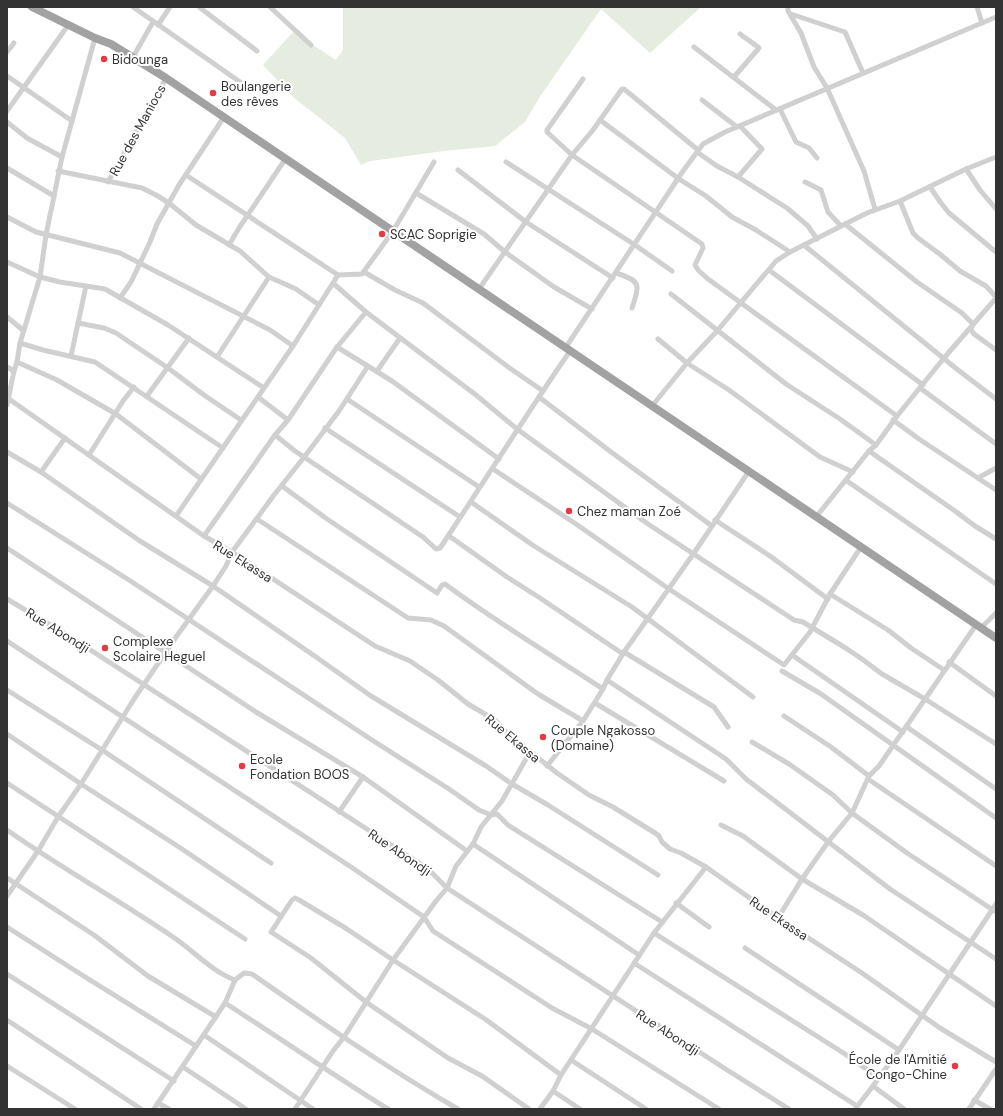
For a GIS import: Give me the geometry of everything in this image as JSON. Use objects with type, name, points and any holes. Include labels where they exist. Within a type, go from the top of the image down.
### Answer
[{"type":"highway","points":[[32,7],[95,38],[111,44],[166,78],[996,638]]},
{"type":"street","points":[[133,7],[240,82]]},
{"type":"street","points":[[158,25],[170,7]]},
{"type":"street","points":[[199,7],[257,51]]},
{"type":"street","points":[[270,7],[311,45]]},
{"type":"street","points":[[788,7],[788,10],[801,33],[814,67],[827,88],[864,172],[876,209]]},
{"type":"street","points":[[976,7],[982,23]]},
{"type":"street","points":[[791,14],[845,32],[863,73]]},
{"type":"street","points":[[275,435],[295,451],[305,456],[423,537],[436,549],[440,548],[539,397],[592,309],[704,144],[715,137],[778,109],[996,17]]},
{"type":"street","points":[[133,57],[153,22]]},
{"type":"street","points":[[7,111],[69,24]]},
{"type":"street","points":[[734,77],[759,48],[740,34]]},
{"type":"street","points":[[8,402],[20,343],[40,277],[58,171],[95,38]]},
{"type":"street","points":[[7,52],[14,43]]},
{"type":"street","points":[[694,47],[778,109],[797,143],[809,148],[817,158]]},
{"type":"street","points":[[7,76],[72,121]]},
{"type":"street","name":"Rue des Maniocs","points":[[108,182],[166,78]]},
{"type":"street","points":[[583,79],[546,131],[572,155],[702,244],[704,248],[696,264],[698,270],[897,416]]},
{"type":"street","points":[[479,289],[572,155],[587,138],[621,90],[624,89],[717,166],[738,177],[794,212],[808,226],[817,239]]},
{"type":"street","points":[[702,100],[739,127],[762,150],[738,177]]},
{"type":"street","points":[[120,298],[131,282],[157,224],[169,203],[224,117]]},
{"type":"street","points":[[600,120],[679,179],[706,196],[732,217],[756,230],[790,252]]},
{"type":"street","points":[[7,122],[28,138],[62,157]]},
{"type":"street","points":[[652,406],[687,363],[718,332],[776,261],[790,252],[805,246],[876,209],[900,201],[996,157]]},
{"type":"street","points":[[229,245],[286,158]]},
{"type":"street","points":[[186,175],[338,276],[361,275],[393,232],[434,162]]},
{"type":"street","points":[[506,162],[635,245],[672,271]]},
{"type":"street","points":[[7,168],[54,196]]},
{"type":"street","points":[[458,170],[526,222],[614,276],[632,279],[636,283],[637,293],[632,308]]},
{"type":"street","points":[[966,170],[996,209]]},
{"type":"street","points":[[58,171],[142,188],[169,203],[196,225],[240,251],[269,277],[296,289],[319,305]]},
{"type":"street","points":[[805,182],[821,190],[828,212],[917,282],[962,313],[973,324],[971,328],[972,332],[996,350]]},
{"type":"street","points":[[930,187],[940,203],[949,213],[996,252]]},
{"type":"street","points":[[416,193],[484,234],[505,252],[554,287],[592,309]]},
{"type":"street","points":[[816,518],[847,481],[869,451],[876,445],[893,420],[944,358],[995,300],[986,286],[960,271],[913,233],[900,201]]},
{"type":"street","points":[[7,217],[36,232],[120,253],[270,330],[293,346]]},
{"type":"street","points":[[805,246],[996,399]]},
{"type":"street","points":[[7,262],[40,277],[105,289],[189,338],[264,388]]},
{"type":"street","points":[[768,270],[996,444]]},
{"type":"street","points":[[364,272],[395,290],[423,303],[542,391]]},
{"type":"street","points":[[176,516],[293,346],[338,276]]},
{"type":"street","points":[[217,357],[269,277]]},
{"type":"street","points":[[334,284],[366,312],[476,395],[517,429],[648,524],[794,620],[804,622],[811,628],[862,659],[882,674],[996,744]]},
{"type":"street","points":[[71,356],[86,286]]},
{"type":"street","points":[[671,294],[786,384],[840,419],[876,445]]},
{"type":"street","points":[[204,536],[275,435],[288,420],[337,347],[366,312]]},
{"type":"street","points":[[7,317],[24,331]]},
{"type":"street","points":[[78,323],[97,326],[109,330],[168,368],[241,420]]},
{"type":"street","points":[[147,396],[189,338]]},
{"type":"street","points":[[377,371],[400,338]]},
{"type":"street","points":[[658,339],[687,363],[733,394],[820,457],[853,472]]},
{"type":"street","points":[[20,343],[95,362],[223,448]]},
{"type":"street","points":[[337,347],[377,371],[499,459]]},
{"type":"street","points":[[17,362],[57,380],[116,414],[201,479]]},
{"type":"street","points":[[7,896],[38,851],[58,817],[81,784],[144,685],[213,586],[226,566],[232,552],[347,399],[368,366]]},
{"type":"street","points":[[7,368],[14,371]]},
{"type":"street","points":[[89,455],[123,401],[134,387]]},
{"type":"street","points":[[258,397],[288,420]]},
{"type":"street","points":[[539,397],[712,526]]},
{"type":"street","points":[[347,399],[479,487]]},
{"type":"street","name":"Rue Ekassa","points":[[8,402],[65,438],[204,536],[232,552],[375,646],[410,661],[438,680],[468,704],[495,720],[507,733],[547,766],[589,795],[620,811],[657,835],[662,842],[672,850],[681,853],[706,867],[778,918],[862,973],[922,1016],[996,1062]]},
{"type":"street","points":[[893,420],[919,440],[996,490]]},
{"type":"street","points":[[325,428],[460,517]]},
{"type":"street","points":[[41,472],[65,438]]},
{"type":"street","points":[[869,451],[956,511],[975,526],[996,539]]},
{"type":"street","points":[[7,452],[41,472],[140,540],[213,586],[371,696],[486,766],[512,784],[548,804],[658,875]]},
{"type":"street","points":[[978,478],[996,468]]},
{"type":"street","points":[[493,469],[784,666],[810,632],[829,597],[861,547]]},
{"type":"street","points":[[547,766],[583,721],[624,653],[694,553],[715,520],[750,472]]},
{"type":"street","points":[[847,481],[996,584]]},
{"type":"street","points":[[282,486],[327,519],[437,593],[442,585],[445,584],[517,635],[603,689]]},
{"type":"street","points":[[471,502],[534,546],[648,618],[753,696]]},
{"type":"street","points":[[7,503],[190,619],[375,742],[449,788],[479,810],[491,815],[497,814],[508,825],[662,922]]},
{"type":"street","points":[[257,518],[408,618],[432,620],[444,626],[532,690],[583,721]]},
{"type":"street","points":[[715,520],[829,597],[888,630],[911,648],[944,670]]},
{"type":"street","points":[[448,536],[501,573],[624,653],[714,707],[728,727]]},
{"type":"street","points":[[7,548],[256,712],[363,777],[466,851]]},
{"type":"street","name":"Rue Abondji","points":[[7,599],[72,638],[427,868],[447,888],[789,1109]]},
{"type":"street","points":[[778,918],[802,879],[828,842],[852,813],[869,777],[880,766],[944,670],[979,627],[996,613]]},
{"type":"street","points":[[7,641],[289,826],[424,917],[433,931],[552,1008],[592,1029],[719,1109]]},
{"type":"street","points":[[792,655],[996,789]]},
{"type":"street","points":[[950,662],[996,696]]},
{"type":"street","points":[[782,671],[815,690],[996,818]]},
{"type":"street","points":[[607,680],[726,759],[746,780],[890,889],[996,959]]},
{"type":"street","points":[[7,690],[102,750],[271,863]]},
{"type":"street","points":[[595,703],[724,780]]},
{"type":"street","points":[[784,716],[831,747],[869,777],[996,866]]},
{"type":"street","points":[[7,734],[281,916]]},
{"type":"street","points":[[752,742],[789,764],[827,791],[852,813],[907,853],[994,911]]},
{"type":"street","points":[[295,1109],[333,1051],[344,1037],[393,960],[447,888],[456,866],[466,851],[473,844],[481,826],[491,815],[512,784],[530,752]]},
{"type":"street","points":[[340,812],[363,777]]},
{"type":"street","points":[[7,783],[245,939]]},
{"type":"street","points":[[721,825],[743,836],[802,879],[863,915],[996,1006]]},
{"type":"street","points":[[7,830],[174,937],[225,976],[235,980]]},
{"type":"street","points":[[473,844],[639,955]]},
{"type":"street","points":[[540,1109],[654,933],[676,903],[706,867]]},
{"type":"street","points":[[7,878],[94,936],[148,976],[216,1016]]},
{"type":"street","points":[[529,1109],[482,1076],[448,1058],[366,1002],[311,958],[271,932],[292,900],[295,898],[299,900],[348,929],[393,960],[485,1019],[561,1075]]},
{"type":"street","points":[[676,903],[708,927]]},
{"type":"street","points":[[634,963],[856,1108],[899,1050],[950,974],[970,941],[994,911],[996,904]]},
{"type":"street","points":[[7,927],[196,1046]]},
{"type":"street","points":[[654,933],[845,1054],[879,1078]]},
{"type":"street","points":[[745,948],[899,1050]]},
{"type":"street","points":[[7,974],[174,1081]]},
{"type":"street","points":[[154,1109],[225,1003],[235,980],[244,974],[252,974],[344,1037],[430,1093],[458,1109]]},
{"type":"street","points":[[225,1003],[292,1046],[322,1068],[388,1109]]},
{"type":"street","points":[[7,1020],[141,1109]]},
{"type":"street","points":[[204,1035],[313,1109]]},
{"type":"street","points":[[571,1060],[646,1109]]},
{"type":"street","points":[[7,1066],[75,1109]]},
{"type":"street","points":[[183,1067],[246,1109]]},
{"type":"street","points":[[969,1109],[996,1069]]},
{"type":"street","points":[[873,1086],[904,1109]]},
{"type":"street","points":[[553,1090],[580,1109]]},
{"type":"street","points":[[974,1100],[990,1109]]},
{"type":"street","points":[[158,1103],[169,1109]]},
{"type":"shaded area","points":[[343,7],[701,7],[650,53],[601,9],[541,95],[525,122],[495,146],[371,161],[361,165],[345,138],[293,97],[263,65],[293,32],[336,60],[343,50]]},
{"type":"place","name":"Bidounga","points":[[104,59]]},
{"type":"place","name":"Boulangerie des rêves","points":[[213,93]]},
{"type":"place","name":"SCAC Soprigie","points":[[382,234]]},
{"type":"place","name":"Chez maman Zoé","points":[[569,511]]},
{"type":"place","name":"Complexe Scolaire Heguel","points":[[105,648]]},
{"type":"place","name":"Couple Ngakosso (Domaine)","points":[[543,737]]},
{"type":"place","name":"Ecole Fondation BOOS","points":[[242,766]]},
{"type":"place","name":"École de l'Amitié Congo-Chine","points":[[955,1066]]}]
